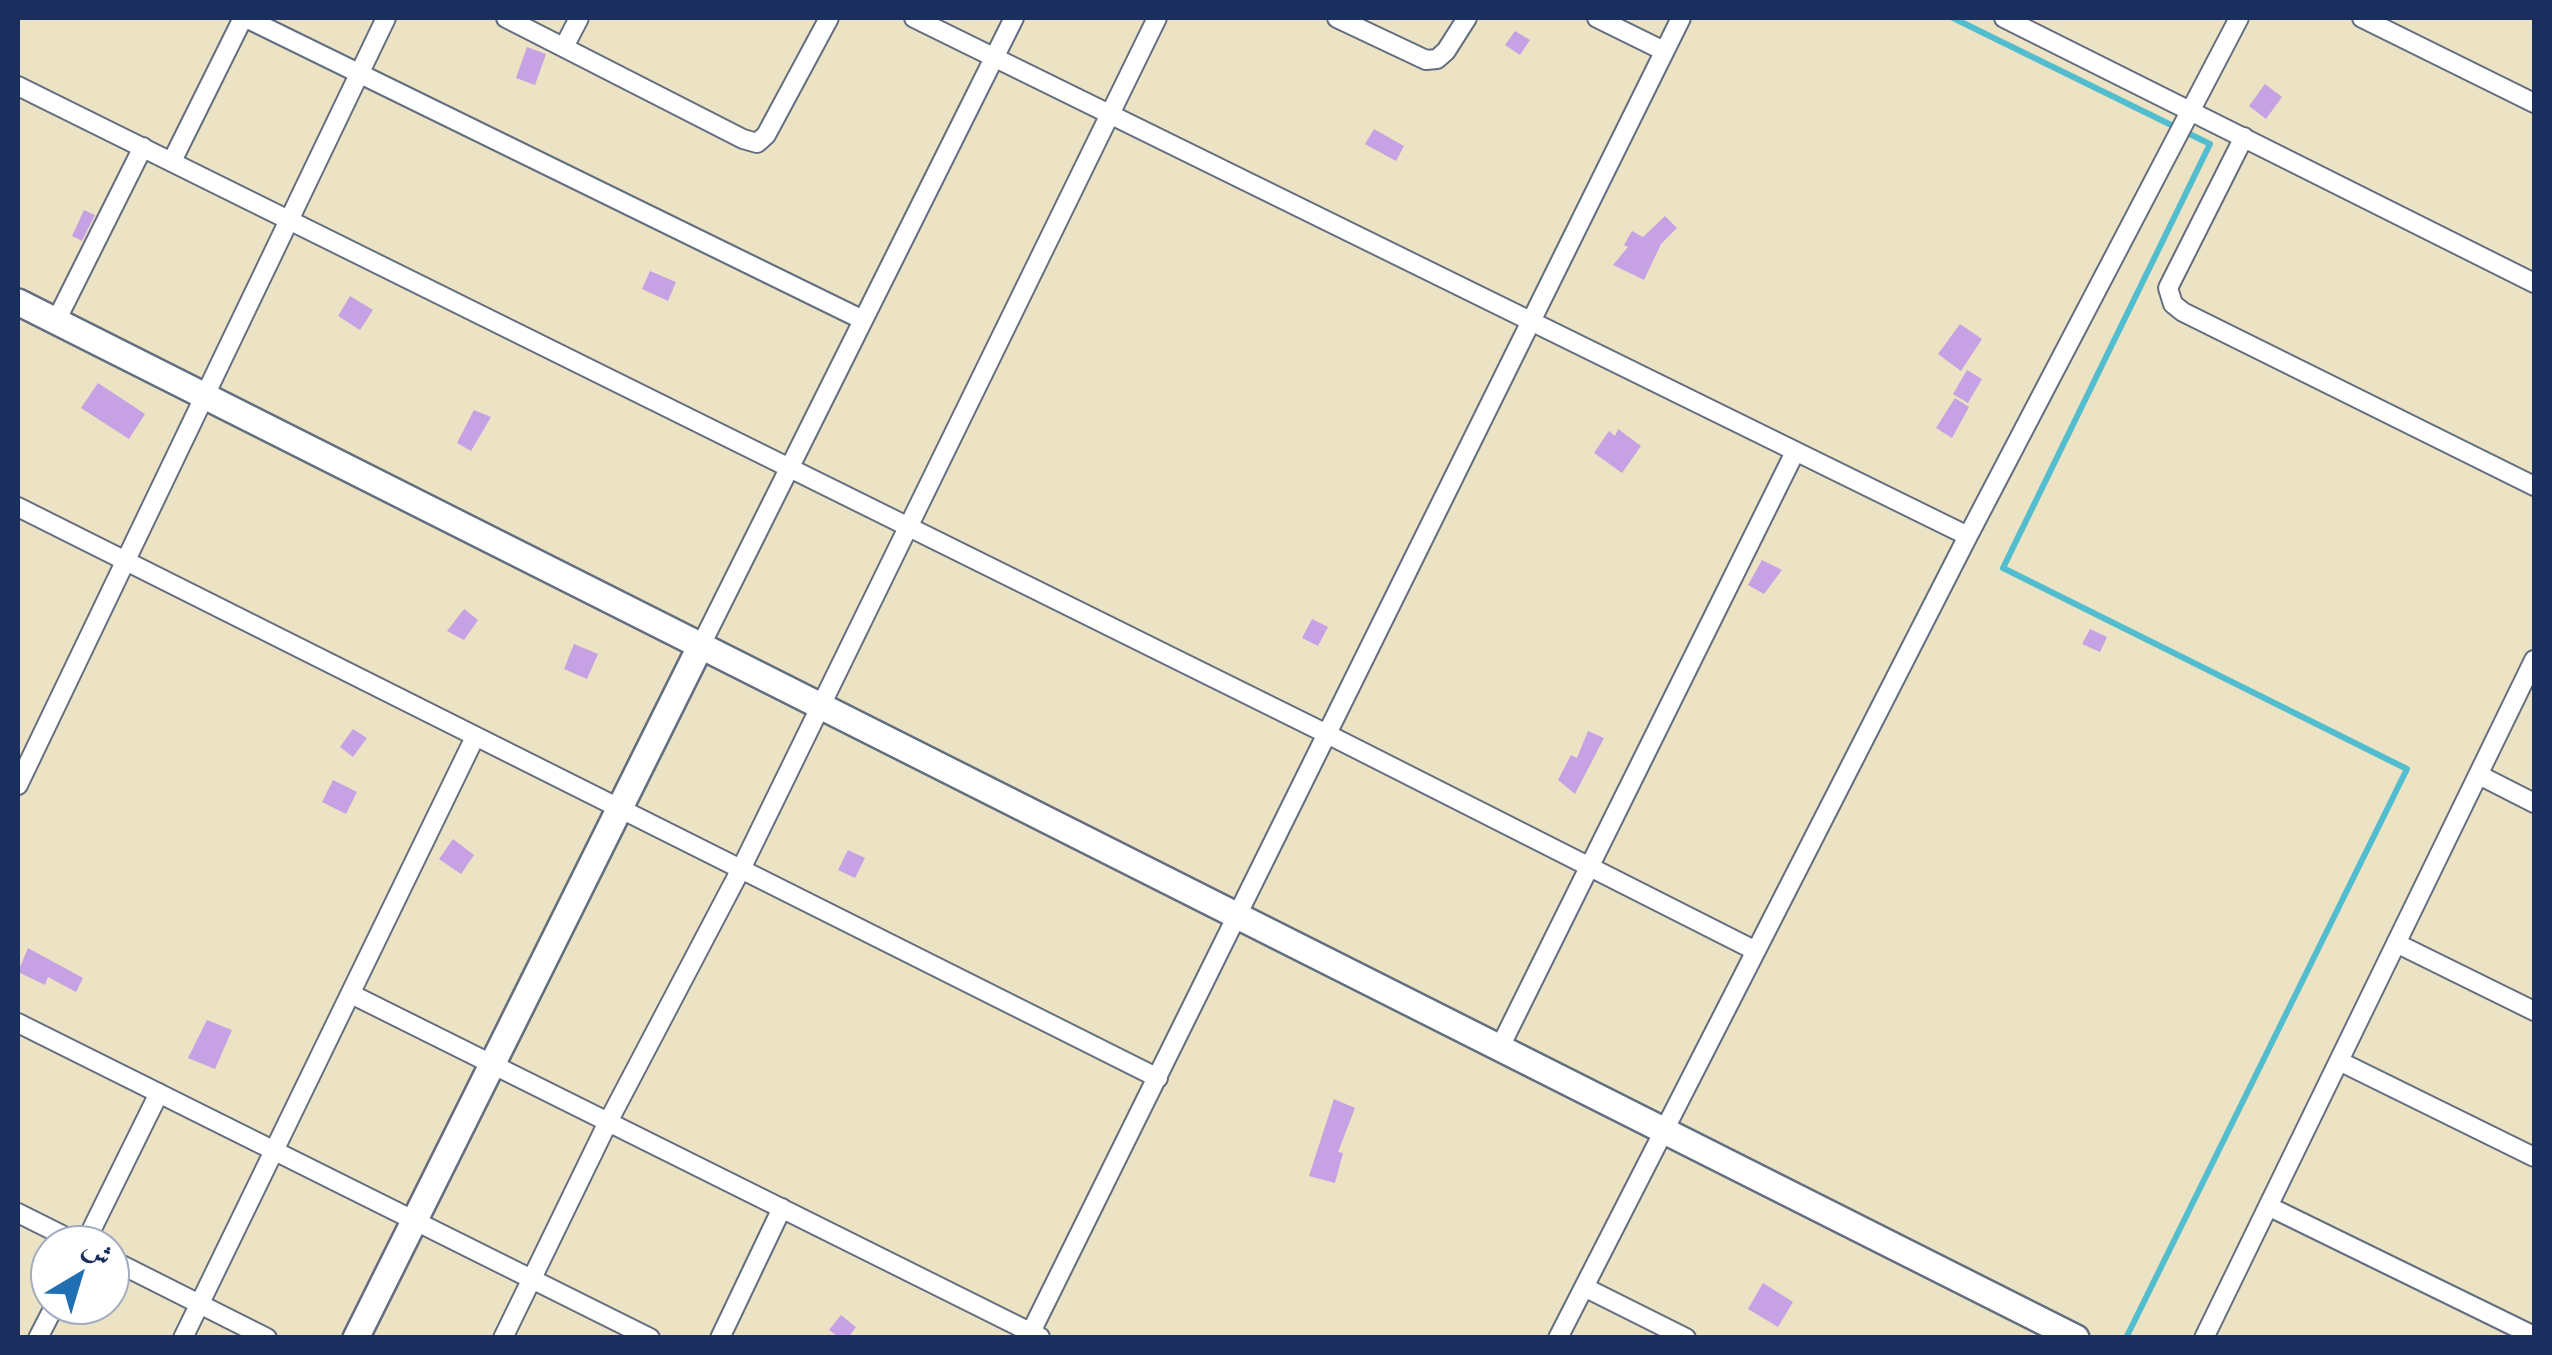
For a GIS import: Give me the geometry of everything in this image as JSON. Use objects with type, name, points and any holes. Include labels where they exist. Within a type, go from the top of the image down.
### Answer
[{"type":"street","points":[[172,161],[244,18],[863,320]]},
{"type":"street","points":[[20,775],[386,18]]},
{"type":"street","points":[[506,18],[744,139],[757,142],[766,135],[829,18]]},
{"type":"street","points":[[564,47],[579,18]]},
{"type":"street","points":[[914,18],[1968,536]]},
{"type":"street","points":[[356,1338],[1014,18]]},
{"type":"street","points":[[503,1338],[608,1122],[740,870],[1158,18]]},
{"type":"street","points":[[1337,18],[1426,60],[1437,59],[1446,51],[1467,18]]},
{"type":"street","points":[[1597,18],[1664,51]]},
{"type":"street","points":[[351,994],[1033,1336],[1681,18]]},
{"type":"street","points":[[2004,18],[2534,283]]},
{"type":"street","points":[[1558,1338],[1968,536],[2239,18]]},
{"type":"street","points":[[2362,18],[2534,103]]},
{"type":"street","points":[[18,86],[291,218],[1756,951]]},
{"type":"street","points":[[2244,138],[2168,288],[2173,304],[2534,486]]},
{"type":"street","points":[[56,321],[143,147]]},
{"type":"street","points":[[18,302],[1365,982],[2071,1332],[2076,1338]]},
{"type":"street","points":[[1500,1047],[1794,452]]},
{"type":"street","points":[[18,507],[1158,1078]]},
{"type":"street","points":[[2204,1338],[2534,660]]},
{"type":"street","points":[[183,1338],[476,737]]},
{"type":"street","points":[[2478,774],[2534,802]]},
{"type":"street","points":[[2396,943],[2534,1011]]},
{"type":"street","points":[[18,1023],[650,1338]]},
{"type":"street","points":[[2339,1061],[2534,1157]]},
{"type":"street","points":[[93,1225],[159,1094]]},
{"type":"street","points":[[2270,1207],[2534,1336]]},
{"type":"street","points":[[720,1338],[782,1208]]},
{"type":"street","points":[[18,1213],[42,1225]]},
{"type":"street","points":[[130,1269],[268,1338]]},
{"type":"street","points":[[1584,1287],[1686,1338]]},
{"type":"building","points":[[1515,31],[1530,40],[1520,55],[1505,45]]},
{"type":"building","points":[[527,47],[546,54],[535,85],[516,78]]},
{"type":"building","points":[[2265,84],[2282,97],[2266,119],[2249,106]]},
{"type":"building","points":[[1374,129],[1404,146],[1396,161],[1365,144]]},
{"type":"building","points":[[84,210],[95,215],[82,241],[72,236]]},
{"type":"building","points":[[1665,216],[1677,228],[1661,244],[1644,280],[1613,265],[1628,247],[1624,245],[1632,231],[1643,237]]},
{"type":"building","points":[[650,271],[676,282],[668,301],[642,289]]},
{"type":"building","points":[[350,296],[373,310],[360,330],[338,316]]},
{"type":"building","points":[[1960,324],[1982,339],[1961,371],[1938,354]]},
{"type":"building","points":[[1967,370],[1982,379],[1968,403],[1953,394]]},
{"type":"building","points":[[98,383],[145,414],[129,439],[81,408]]},
{"type":"building","points":[[1955,398],[1969,407],[1952,438],[1936,428]]},
{"type":"building","points":[[474,410],[491,417],[471,451],[457,443]]},
{"type":"building","points":[[1618,429],[1641,446],[1622,473],[1594,453],[1609,431],[1615,436]]},
{"type":"building","points":[[1762,560],[1782,570],[1764,594],[1748,585]]},
{"type":"building","points":[[464,609],[478,620],[464,640],[447,631]]},
{"type":"building","points":[[1312,619],[1328,627],[1318,646],[1302,638]]},
{"type":"building","points":[[2090,629],[2107,637],[2100,652],[2082,644]]},
{"type":"building","points":[[574,644],[598,654],[587,679],[564,669]]},
{"type":"building","points":[[353,729],[367,738],[353,757],[340,747]]},
{"type":"building","points":[[1588,731],[1604,738],[1575,794],[1558,780],[1571,755],[1577,758]]},
{"type":"building","points":[[333,780],[357,792],[346,814],[322,802]]},
{"type":"building","points":[[453,839],[474,855],[461,874],[439,859]]},
{"type":"building","points":[[848,850],[865,858],[855,878],[838,870]]},
{"type":"building","points":[[28,948],[83,978],[76,992],[48,977],[45,985],[18,972]]},
{"type":"building","points":[[207,1020],[232,1030],[215,1069],[188,1058]]},
{"type":"building","points":[[1334,1099],[1355,1108],[1338,1152],[1343,1153],[1335,1183],[1309,1176]]},
{"type":"building","points":[[1763,1283],[1793,1302],[1778,1327],[1748,1309]]},
{"type":"building","points":[[841,1315],[856,1327],[848,1338],[840,1338],[829,1330]]},
{"type":"waterway","points":[[1953,18],[2210,144],[2003,568],[2407,769],[2126,1338]]}]
